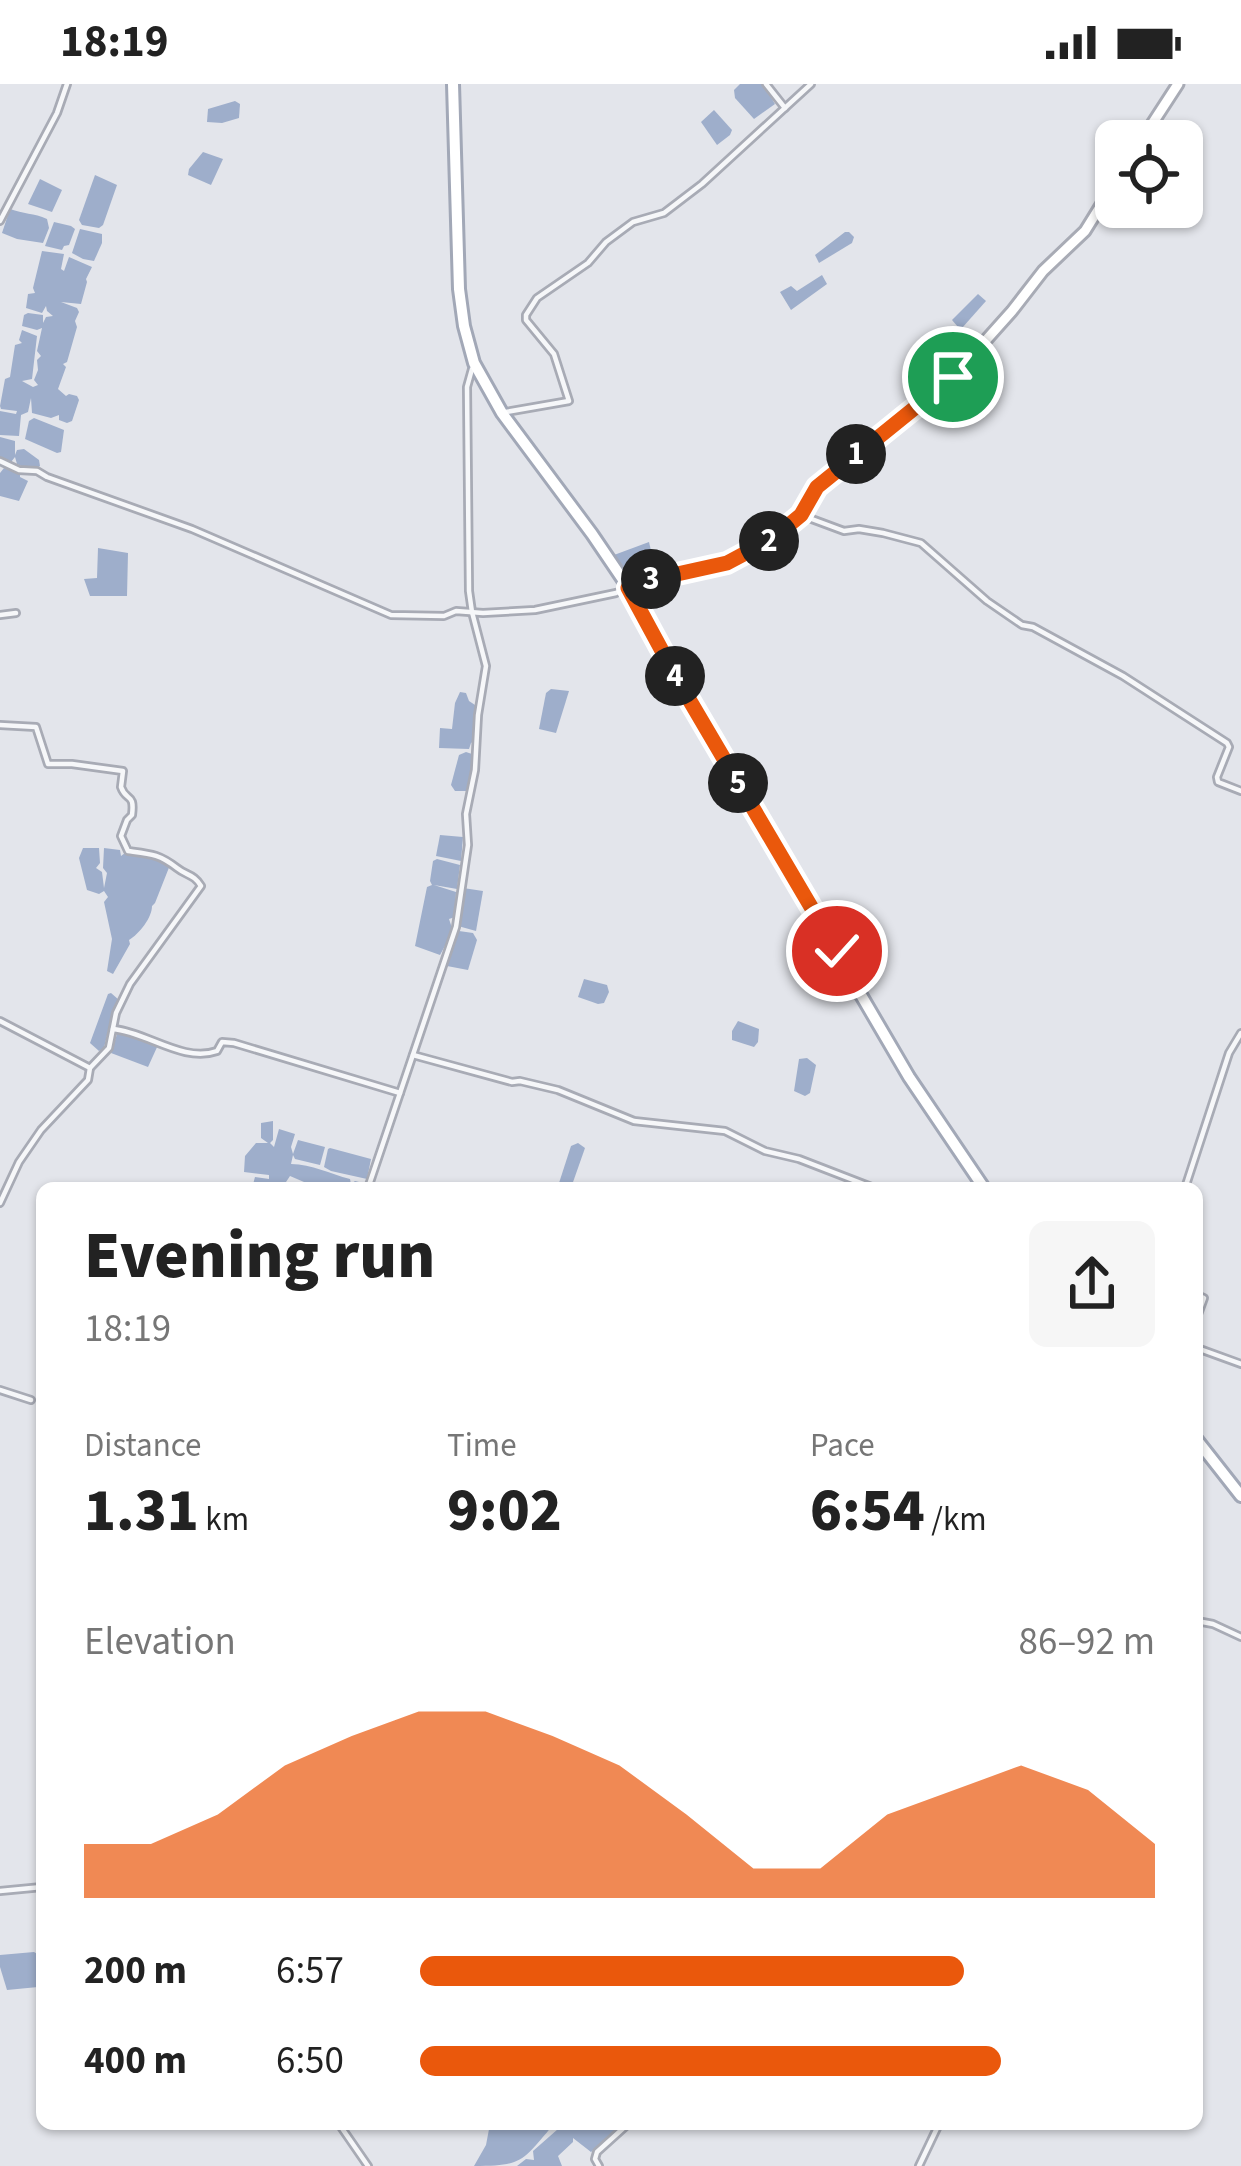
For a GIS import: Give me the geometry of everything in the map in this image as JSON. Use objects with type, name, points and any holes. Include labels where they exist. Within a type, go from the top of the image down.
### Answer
[{"type":"main road","points":[[453,84],[459,289],[474,364],[502,413],[628,588],[909,1077],[980,1182]]},
{"type":"main road","points":[[1203,1446],[1241,1496]]},
{"type":"street","points":[[0,220],[57,113],[67,84]]},
{"type":"street","points":[[766,84],[784,108]]},
{"type":"street","points":[[502,413],[568,401],[554,354],[526,320],[537,298],[588,263],[633,222],[664,213],[702,184],[811,84]]},
{"type":"street","points":[[1155,120],[1178,84]]},
{"type":"street","points":[[0,461],[192,529],[391,614],[535,610],[616,593],[641,582],[727,563],[772,539],[801,515],[817,487],[953,377],[1095,215]]},
{"type":"street","points":[[370,1182],[456,927],[468,845],[466,814],[486,666],[472,612],[466,387],[474,364]]},
{"type":"street","points":[[801,515],[844,531],[883,532],[921,543],[987,602],[1022,625],[1123,676],[1227,743],[1218,782],[1241,791]]},
{"type":"street","points":[[0,615],[16,613]]},
{"type":"street","points":[[0,725],[36,727],[48,764],[123,771],[121,787],[133,806],[121,836],[125,848],[170,860],[200,881],[197,892],[130,984],[116,1012],[109,1048],[90,1068],[88,1080],[41,1130],[0,1203]]},
{"type":"street","points":[[0,1022],[90,1068]]},
{"type":"street","points":[[112,1029],[201,1055],[217,1052],[222,1042],[234,1043],[400,1093]]},
{"type":"street","points":[[1187,1182],[1228,1053],[1241,1033]]},
{"type":"street","points":[[412,1054],[558,1090],[634,1121],[725,1132],[765,1151],[858,1182]]},
{"type":"street","points":[[1203,1350],[1241,1364]]},
{"type":"street","points":[[0,1390],[31,1400]]},
{"type":"street","points":[[1203,1622],[1241,1636]]},
{"type":"street","points":[[0,1891],[36,1888]]},
{"type":"street","points":[[343,2130],[368,2166]]},
{"type":"street","points":[[598,2166],[596,2152],[621,2130]]},
{"type":"street","points":[[919,2166],[936,2130]]},
{"type":"water","points":[[740,84],[763,84],[775,104],[754,119],[735,98],[734,90]]},
{"type":"water","points":[[235,101],[240,104],[239,118],[207,122],[208,109]]},
{"type":"water","points":[[714,110],[732,130],[717,145],[701,122]]},
{"type":"water","points":[[203,152],[223,159],[211,185],[188,175]]},
{"type":"water","points":[[95,175],[117,185],[99,228],[79,220]]},
{"type":"water","points":[[40,179],[62,190],[52,212],[28,204]]},
{"type":"water","points":[[10,209],[47,219],[43,243],[2,233]]},
{"type":"water","points":[[54,222],[75,229],[62,250],[45,246]]},
{"type":"water","points":[[80,229],[102,234],[94,261],[72,253]]},
{"type":"water","points":[[845,232],[854,237],[852,243],[819,263],[815,255]]},
{"type":"water","points":[[42,251],[64,254],[64,271],[69,257],[92,267],[81,304],[61,302],[79,312],[58,389],[79,400],[67,423],[59,415],[32,413],[31,398],[28,412],[21,415],[19,436],[0,435],[0,411],[17,411],[0,406],[15,345],[22,343],[22,330],[37,336],[32,379],[22,381],[38,385],[34,380],[42,328],[22,326],[28,313],[43,315],[43,323],[53,316],[46,306],[42,313],[26,308],[28,294],[35,293]]},
{"type":"water","points":[[822,275],[827,284],[791,310],[780,292],[791,286],[797,291]]},
{"type":"water","points":[[978,294],[986,301],[958,327],[952,320]]},
{"type":"water","points":[[34,418],[64,430],[61,452],[25,439]]},
{"type":"water","points":[[0,437],[15,441],[15,455],[24,449],[40,466],[23,467],[15,457],[11,462],[0,459]]},
{"type":"water","points":[[4,468],[20,472],[28,481],[19,501],[0,496]]},
{"type":"water","points":[[649,542],[656,572],[632,580],[614,555]]},
{"type":"water","points":[[98,548],[128,553],[127,596],[90,596],[84,579],[97,578]]},
{"type":"water","points":[[569,691],[556,733],[539,729],[546,693]]},
{"type":"water","points":[[460,692],[475,705],[475,740],[469,749],[439,748],[440,728],[452,729]]},
{"type":"water","points":[[466,752],[473,758],[469,787],[455,791],[451,785],[459,755]]},
{"type":"water","points":[[440,835],[463,837],[461,861],[436,856]]},
{"type":"water","points":[[83,848],[99,848],[96,868],[102,872],[104,888],[104,848],[170,865],[147,920],[129,940],[113,974],[107,971],[112,939],[104,902],[108,897],[104,891],[87,890],[79,858]]},
{"type":"water","points":[[437,859],[460,865],[457,889],[434,885],[456,892],[455,917],[449,919],[453,931],[440,955],[415,946]]},
{"type":"water","points":[[463,888],[483,891],[476,931],[458,926]]},
{"type":"water","points":[[459,931],[473,933],[477,940],[468,970],[447,966]]},
{"type":"water","points":[[584,979],[607,985],[604,1003],[578,997]]},
{"type":"water","points":[[111,993],[119,1000],[99,1051],[90,1043]]},
{"type":"water","points":[[738,1021],[759,1029],[754,1047],[732,1040]]},
{"type":"water","points":[[118,1031],[158,1045],[148,1067],[111,1053]]},
{"type":"water","points":[[807,1058],[816,1065],[810,1093],[805,1096],[794,1091],[799,1059]]},
{"type":"water","points":[[273,1121],[270,1143],[274,1147],[279,1129],[295,1134],[293,1154],[298,1140],[325,1147],[320,1165],[293,1155],[291,1164],[314,1167],[351,1182],[304,1182],[290,1176],[286,1182],[254,1182],[255,1177],[269,1179],[269,1175],[244,1172],[245,1156],[256,1143],[268,1143],[261,1138],[261,1123]]},
{"type":"water","points":[[578,1143],[585,1148],[573,1182],[559,1182],[571,1146]]},
{"type":"water","points":[[330,1148],[371,1159],[367,1179],[324,1167]]},
{"type":"water","points":[[36,1953],[36,1987],[7,1990],[0,1955]]},
{"type":"water","points":[[489,2130],[549,2130],[521,2159],[474,2166]]},
{"type":"water","points":[[557,2130],[616,2130],[591,2152],[573,2138],[558,2156],[562,2166],[517,2166],[526,2159],[534,2160],[533,2151]]},
{"type":"waterway","points":[[346,2130],[369,2164]]},
{"type":"route","points":[[837,951],[628,588],[727,563],[772,539],[801,515],[817,487],[953,377]]}]
